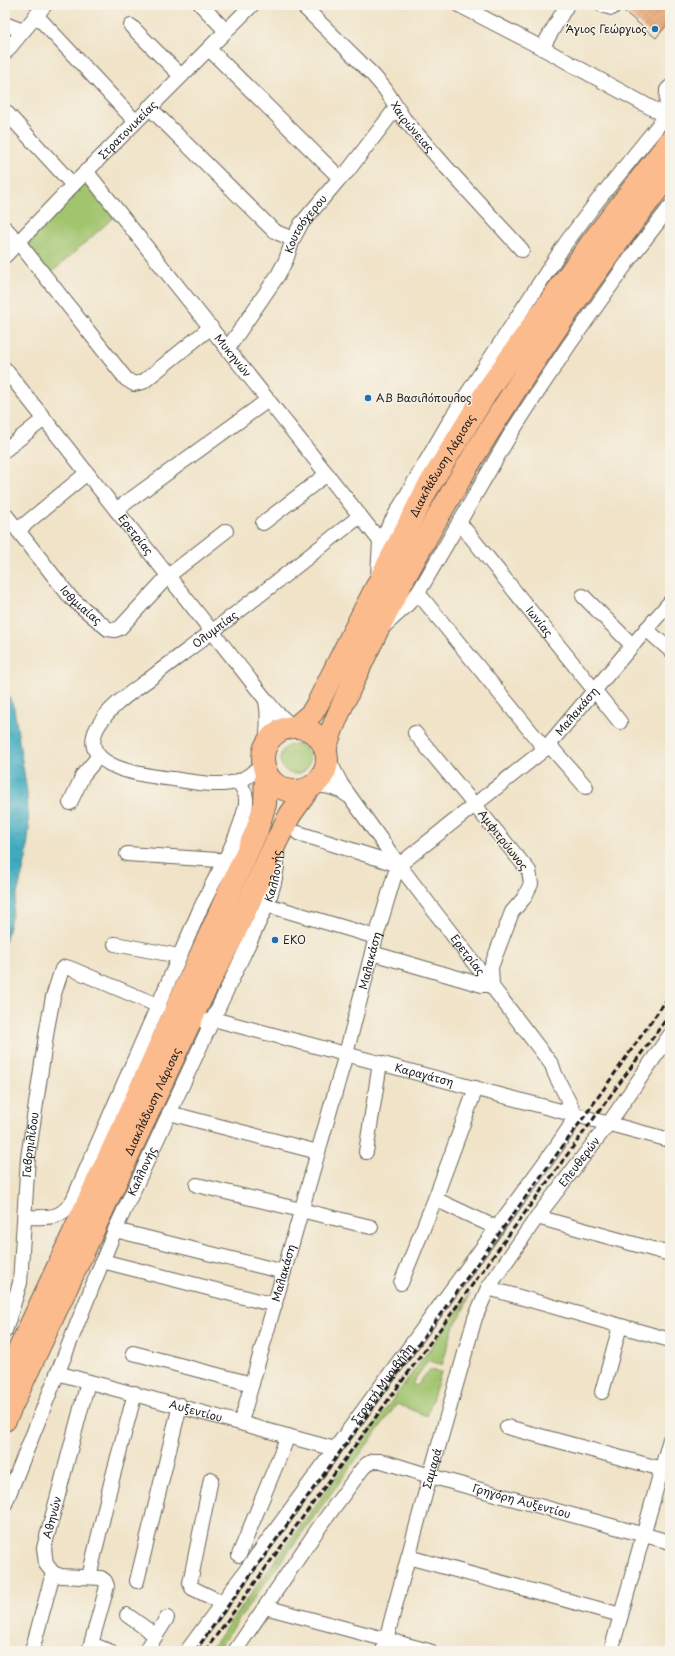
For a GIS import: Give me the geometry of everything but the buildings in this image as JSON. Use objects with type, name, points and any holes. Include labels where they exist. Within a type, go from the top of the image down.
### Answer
[{"type":"main road","name":"Διακλάδωση Λάρισας","points":[[294,727],[304,721],[318,703],[427,489],[489,388],[595,239],[670,141]]},
{"type":"main road","name":"Διακλάδωση Λάρισας","points":[[326,753],[336,717],[374,634],[433,526],[507,403],[575,301],[670,173]]},
{"type":"main road","points":[[294,727],[306,729],[314,734],[321,740],[326,753],[324,772],[311,786],[299,790],[289,790],[272,780],[265,761],[269,740],[284,729],[294,727]]},
{"type":"main road","name":"Διακλάδωση Λάρισας","points":[[5,1380],[125,1123],[234,861],[257,830],[264,810],[266,791],[265,761]]},
{"type":"main road","name":"Διακλάδωση Λάρισας","points":[[5,1420],[183,1037],[235,931],[277,840],[290,815],[311,786]]},
{"type":"street","points":[[201,5],[226,31]]},
{"type":"street","name":"Στρατονικείας","points":[[5,256],[135,121],[252,5]]},
{"type":"street","name":"Χαιρώνειας","points":[[302,5],[373,75],[385,89],[396,108],[447,168],[522,250]]},
{"type":"street","points":[[459,5],[668,116]]},
{"type":"street","points":[[542,48],[567,5]]},
{"type":"street","points":[[602,5],[612,8],[615,5]]},
{"type":"street","points":[[5,53],[40,10],[135,121]]},
{"type":"street","points":[[5,24],[23,31]]},
{"type":"street","points":[[131,26],[181,76]]},
{"type":"street","points":[[209,49],[340,178]]},
{"type":"street","points":[[378,585],[380,541],[452,417],[565,244],[602,194],[668,116],[667,90],[670,87]]},
{"type":"street","points":[[150,107],[272,229],[293,239]]},
{"type":"street","name":"Κουτσόχερου","points":[[228,348],[278,275],[286,260],[293,239],[306,217],[347,172],[396,108]]},
{"type":"street","points":[[5,111],[73,185]]},
{"type":"street","name":"Μυκηνών","points":[[86,171],[380,541]]},
{"type":"street","points":[[374,634],[405,607],[418,593],[510,435],[560,358],[631,257],[670,207]]},
{"type":"street","points":[[5,228],[19,243],[126,379],[134,384],[143,382],[211,327]]},
{"type":"street","name":"Ερετρίας","points":[[5,369],[266,700],[276,712],[294,727]]},
{"type":"street","points":[[116,510],[268,400]]},
{"type":"street","points":[[5,450],[44,419]]},
{"type":"street","points":[[18,530],[87,473]]},
{"type":"street","points":[[264,523],[327,474]]},
{"type":"street","name":"Ισθμιαίας","points":[[5,514],[71,598],[108,629],[115,630],[120,628],[168,576],[226,531]]},
{"type":"street","name":"Ολυμπίας","points":[[99,756],[95,748],[94,737],[100,724],[119,702],[212,632],[360,516]]},
{"type":"street","name":"Ιωνίας","points":[[459,522],[620,722]]},
{"type":"street","points":[[418,593],[547,747],[586,787]]},
{"type":"street","points":[[583,596],[632,645]]},
{"type":"street","name":"Μαλακάση","points":[[241,1422],[346,1054],[376,937],[399,865],[547,747],[670,602]]},
{"type":"street","points":[[646,629],[670,650]]},
{"type":"street","points":[[70,804],[83,775],[99,756],[113,766],[139,774],[207,783],[238,781],[255,771],[265,761],[268,725],[266,700]]},
{"type":"street","name":"Αμφιτρύωνος","points":[[415,733],[529,871],[531,884],[524,898],[512,912],[491,967],[492,985]]},
{"type":"street","name":"Ερετρίας","points":[[326,753],[341,784],[399,865],[552,1065],[574,1114]]},
{"type":"street","points":[[25,1217],[52,1218],[67,1208],[127,1078],[159,1006],[179,956],[214,879],[234,861],[237,832],[246,802],[246,794],[238,781]]},
{"type":"street","name":"Ερετρίας","points":[[311,786],[327,786],[337,789],[352,799]]},
{"type":"street","points":[[298,833],[399,865]]},
{"type":"street","name":"Καλλoνής","points":[[5,1504],[115,1230],[212,1019],[267,905],[277,867],[277,840]]},
{"type":"street","points":[[127,854],[234,861]]},
{"type":"street","points":[[267,905],[376,937]]},
{"type":"street","points":[[115,944],[179,956]]},
{"type":"street","points":[[372,953],[482,985],[492,985]]},
{"type":"street","name":"Γαβρηιλίδου","points":[[5,1331],[20,1283],[28,1158],[48,1023],[53,997],[62,969],[66,967],[72,969],[159,1006]]},
{"type":"street","points":[[183,1037],[212,1019]]},
{"type":"street","name":"Καραγάτση","points":[[212,1019],[670,1140]]},
{"type":"street","name":"Ελευθερών","points":[[488,1288],[670,1035]]},
{"type":"street","points":[[366,1152],[380,1063]]},
{"type":"street","points":[[125,1123],[127,1078]]},
{"type":"street","points":[[401,1283],[417,1240],[435,1199],[476,1088]]},
{"type":"street","points":[[169,1113],[318,1152]]},
{"type":"street","name":"Στρατή Μυριβήλη","points":[[187,1651],[563,1138],[574,1114]]},
{"type":"street","points":[[197,1185],[370,1227]]},
{"type":"street","points":[[435,1199],[497,1228]]},
{"type":"street","points":[[538,1217],[670,1254]]},
{"type":"street","points":[[115,1230],[284,1272]]},
{"type":"street","points":[[102,1261],[275,1305]]},
{"type":"street","points":[[488,1288],[670,1340]]},
{"type":"street","name":"Σαμαρά","points":[[384,1645],[475,1318],[488,1288]]},
{"type":"street","points":[[602,1392],[620,1326]]},
{"type":"street","points":[[133,1353],[252,1384]]},
{"type":"street","name":"Αυξεντίου","points":[[58,1373],[336,1448]]},
{"type":"street","name":"Αθηνών","points":[[53,1573],[46,1564],[44,1548],[88,1382]]},
{"type":"street","points":[[89,1577],[111,1482],[136,1393]]},
{"type":"street","points":[[137,1581],[180,1405]]},
{"type":"street","points":[[507,1427],[662,1470]]},
{"type":"street","points":[[239,1555],[288,1436]]},
{"type":"street","points":[[611,1651],[670,1439]]},
{"type":"street","name":"Γρηγόρη Αυξεντίου","points":[[265,1607],[318,1529],[362,1469],[373,1461],[382,1461],[430,1476],[670,1542]]},
{"type":"street","points":[[211,1478],[190,1583],[192,1588],[223,1603]]},
{"type":"street","points":[[408,1557],[621,1615]]},
{"type":"street","points":[[32,1651],[53,1573],[61,1576],[102,1578],[105,1581],[107,1586],[90,1647],[108,1651]]},
{"type":"street","points":[[235,1651],[265,1607],[384,1645],[429,1651]]},
{"type":"street","points":[[127,1615],[155,1636]]},
{"type":"street","points":[[146,1651],[167,1618]]},
{"type":"green space","points":[[85,180],[115,216],[50,274],[25,243]]},
{"type":"green space","points":[[295,744],[306,748],[310,759],[306,770],[295,774],[284,770],[280,759],[284,748]]},
{"type":"green space","points":[[470,1294],[461,1315],[453,1328],[442,1365],[428,1360],[412,1384],[417,1386],[429,1370],[441,1372],[427,1416],[397,1404],[254,1598],[217,1651],[209,1651]]},
{"type":"water","points":[[5,688],[14,708],[27,792],[29,830],[26,859],[5,942]]},
{"type":"railway","points":[[195,1651],[584,1117],[670,995]]},
{"type":"railway","points":[[205,1651],[670,1014]]},
{"type":"place","name":"Άγιος Γεώργιος","points":[[655,29]]},
{"type":"place","name":"ΑΒ Βασιλόπουλος","points":[[368,398]]},
{"type":"place","name":"EKO","points":[[275,940]]}]
